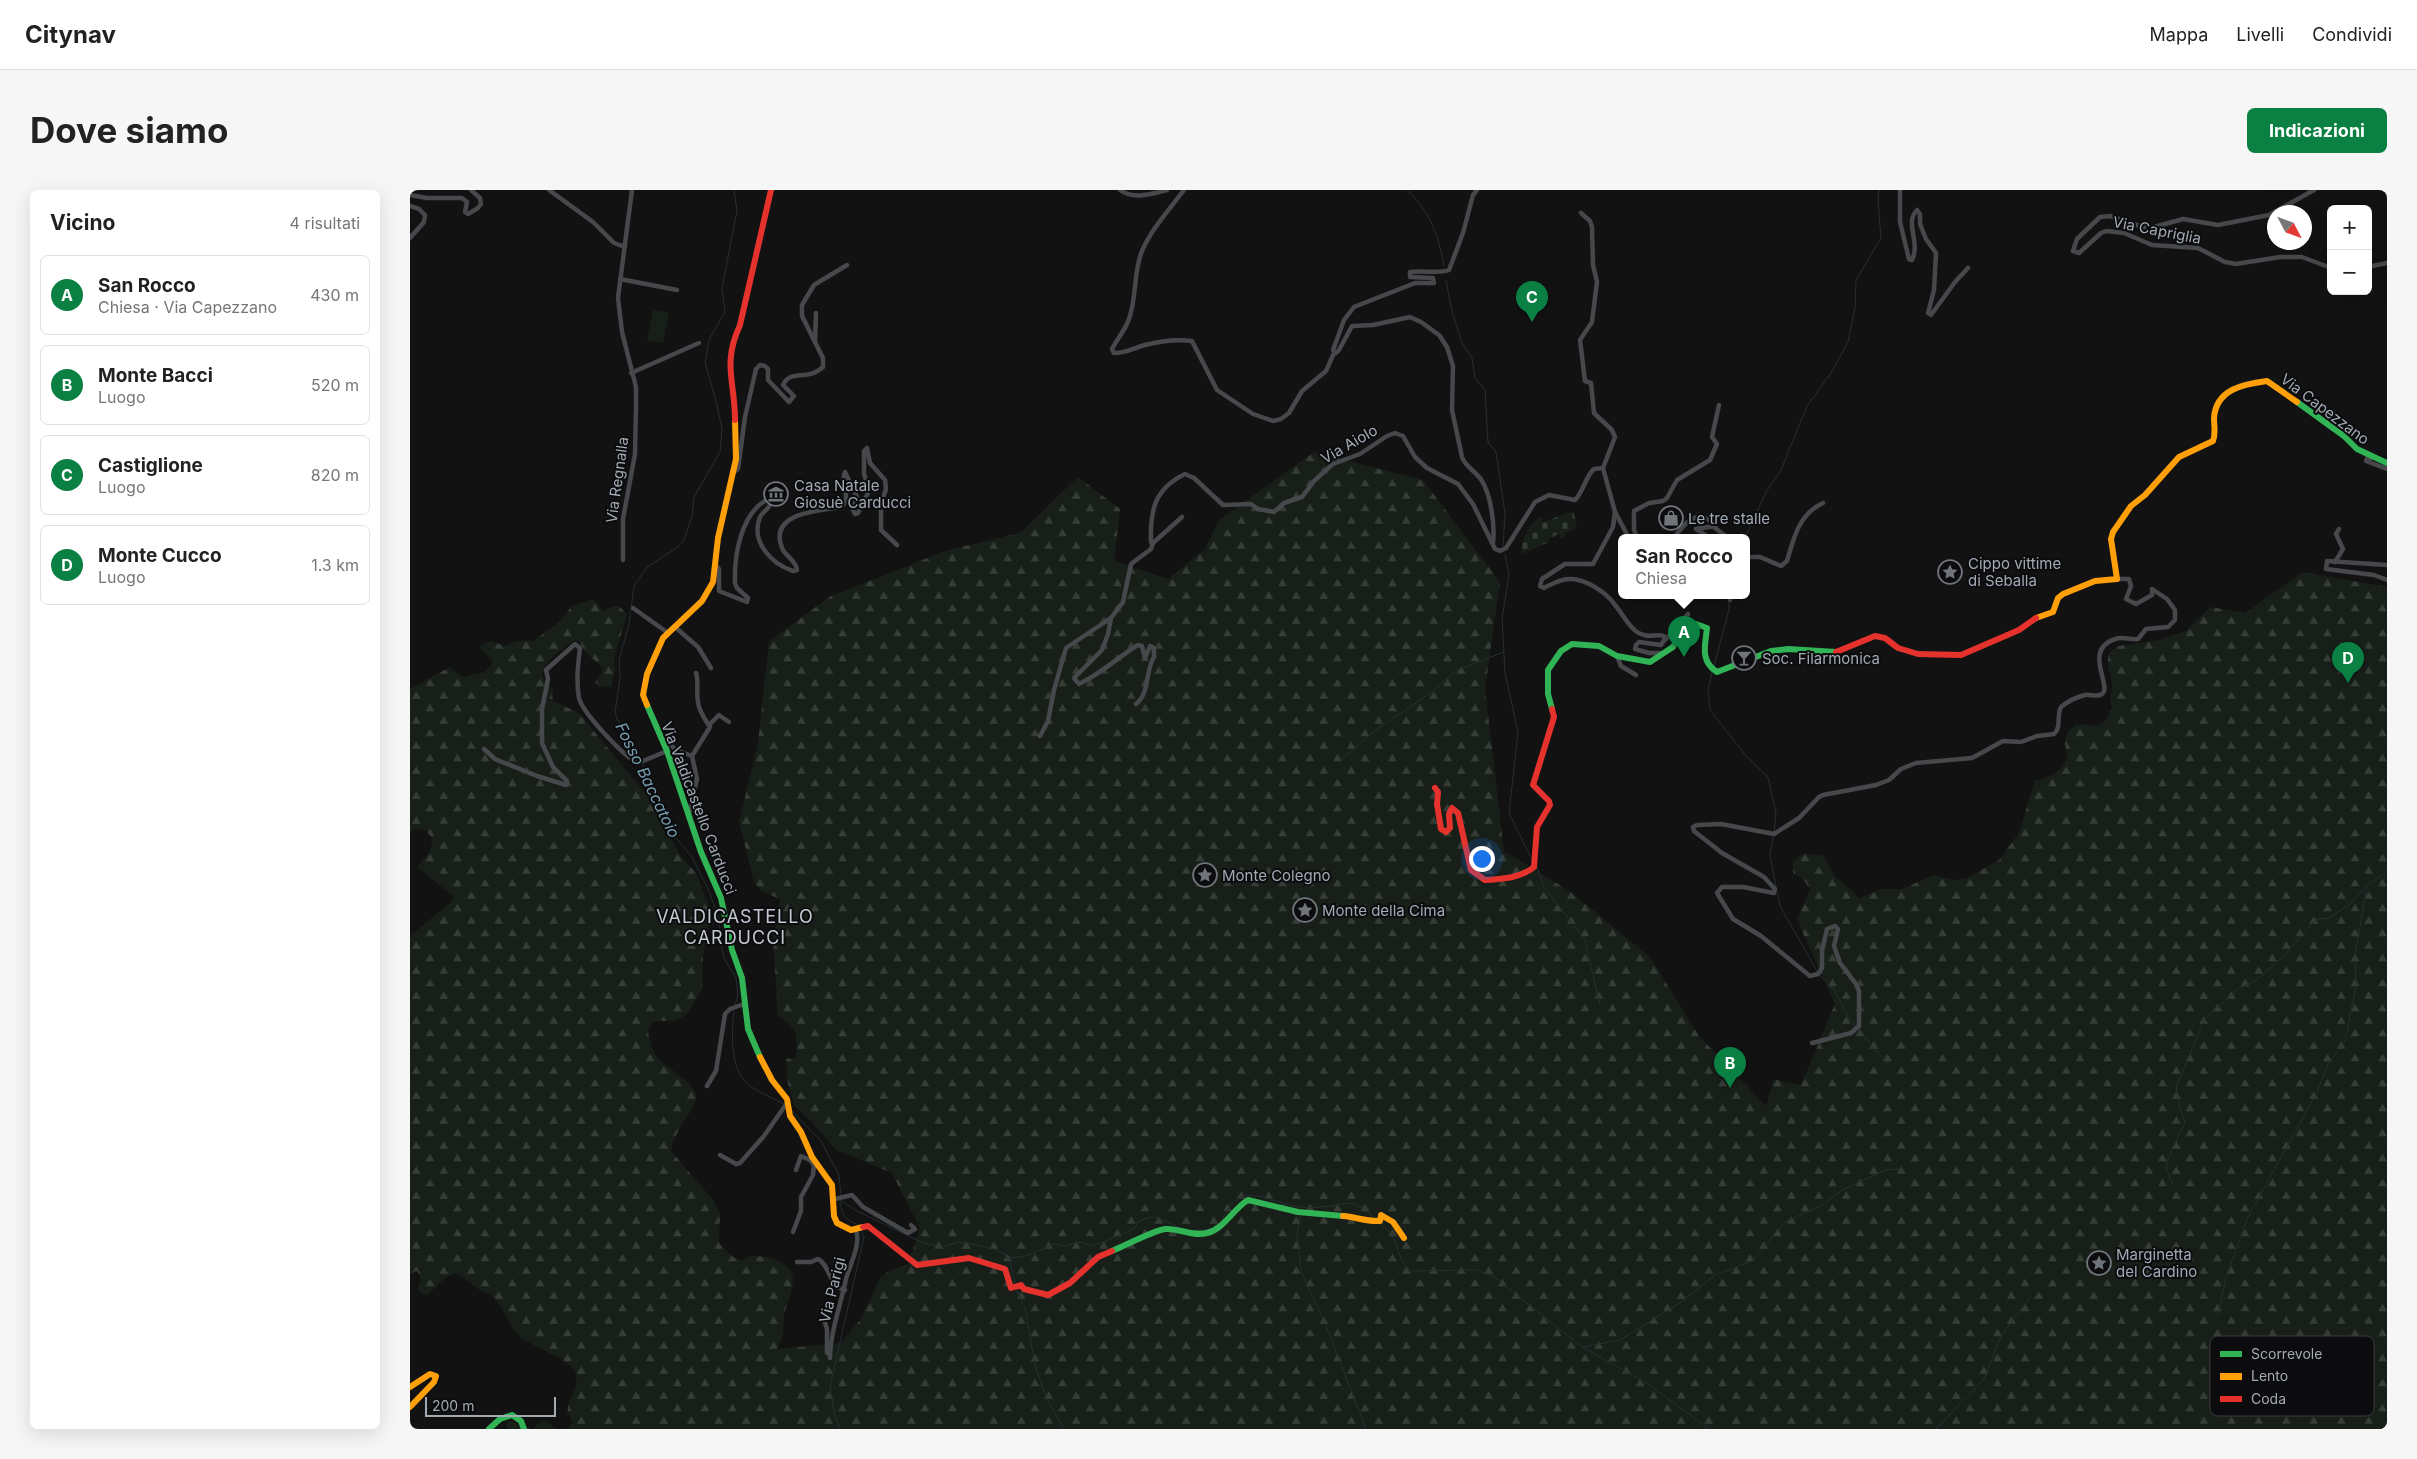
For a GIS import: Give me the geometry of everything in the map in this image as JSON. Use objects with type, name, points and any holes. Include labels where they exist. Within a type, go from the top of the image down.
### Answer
[{"type":"street","points":[[410,195],[427,198],[462,198],[466,202],[465,212],[468,214],[481,204],[480,198],[471,190]]},
{"type":"street","points":[[549,190],[592,222],[614,243],[625,246]]},
{"type":"street","name":"Via Regnalla","points":[[623,560],[623,519],[635,454],[636,387],[631,373],[620,319],[618,298],[632,190]]},
{"type":"street","name":"Via Valdicastello Carducci","points":[[771,190],[740,324],[732,342],[729,358],[729,373],[735,399],[736,459],[718,538],[713,582],[707,595],[663,638],[652,661],[643,690],[646,706],[667,751],[702,852],[721,898],[732,950],[742,978],[741,1005],[748,1029],[772,1080],[788,1102],[790,1116],[801,1132],[811,1158],[832,1185],[834,1216],[837,1223],[851,1230],[868,1226],[917,1265],[970,1258],[1005,1269],[1011,1288],[1021,1286],[1024,1289],[1048,1295],[1070,1283],[1098,1257],[1154,1232],[1165,1229],[1194,1236],[1209,1233],[1229,1219],[1236,1207],[1248,1200],[1298,1212],[1356,1217],[1377,1222],[1381,1215],[1387,1217],[1404,1238]]},
{"type":"street","points":[[1120,190],[1129,195],[1139,196],[1167,190]]},
{"type":"street","points":[[1184,190],[1154,228],[1142,252],[1136,268],[1133,305],[1129,321],[1112,349],[1114,353],[1125,352],[1169,340],[1192,341],[1217,390],[1258,417],[1273,421],[1281,419],[1289,413],[1302,391],[1326,371],[1334,353],[1334,347],[1344,320],[1354,307],[1415,283],[1434,283],[1433,278],[1428,276],[1410,277],[1410,272],[1433,270],[1443,272],[1449,270],[1463,233],[1473,194],[1477,190]]},
{"type":"street","points":[[1900,190],[1900,222],[1909,259],[1912,260],[1916,250],[1912,217],[1917,210],[1920,214],[1920,224],[1926,239],[1936,253],[1934,290],[1928,313],[1931,315],[1955,282],[1968,268]]},
{"type":"street","name":"Via Capriglia","points":[[2314,190],[2269,215],[2224,224],[2183,220],[2154,227],[2143,227],[2110,216],[2100,217],[2077,239],[2073,251],[2078,254],[2106,231],[2124,233],[2152,244],[2198,248],[2225,262],[2236,264],[2280,257],[2302,257],[2327,266]]},
{"type":"street","points":[[410,206],[419,209],[425,215],[424,222],[410,238]]},
{"type":"street","points":[[1581,213],[1590,221],[1592,227],[1593,266],[1596,282],[1592,322],[1580,340],[1585,381],[1591,383],[1594,413],[1612,430],[1615,437],[1603,468],[1615,512],[1628,534]]},
{"type":"street","points":[[2372,266],[2387,264]]},
{"type":"street","points":[[734,474],[738,470],[745,417],[756,368],[760,365],[768,369],[768,380],[789,402],[794,396],[783,385],[786,378],[792,375],[805,377],[818,372],[823,367],[823,358],[814,344],[802,316],[802,305],[814,285],[847,265]]},
{"type":"street","points":[[620,279],[677,290]]},
{"type":"street","points":[[814,344],[817,334],[816,313]]},
{"type":"street","points":[[1334,353],[1339,350],[1352,326],[1373,325],[1410,317],[1422,322],[1439,335],[1447,347],[1453,366],[1452,410],[1462,457],[1464,464],[1481,479],[1489,497],[1495,549],[1500,551],[1506,548],[1535,502],[1549,495],[1574,500],[1594,468],[1603,468]]},
{"type":"street","points":[[631,373],[699,343]]},
{"type":"street","name":"Via Capezzano","points":[[2117,579],[2111,539],[2121,519],[2179,457],[2188,450],[2213,441],[2216,431],[2214,407],[2219,398],[2234,388],[2267,381],[2372,458]]},
{"type":"street","points":[[1636,534],[1634,511],[1649,503],[1663,501],[1671,492],[1677,480],[1710,460],[1717,444],[1712,437],[1719,405]]},
{"type":"street","name":"Via Aiolo","points":[[1153,543],[1151,529],[1157,498],[1168,484],[1185,474],[1190,474],[1223,505],[1251,504],[1258,509],[1274,512],[1284,503],[1302,497],[1314,481],[1334,464],[1345,458],[1360,454],[1387,436],[1395,433],[1403,436],[1415,457],[1427,468],[1458,484],[1472,504],[1493,544]]},
{"type":"street","name":"Via Valdicastello Carducci","points":[[715,564],[719,569],[719,591],[746,602],[748,598],[737,588],[735,583],[742,533],[749,518],[760,503],[768,499],[771,502],[771,506],[760,516],[758,530],[760,544],[782,567],[793,571],[797,570],[796,566],[782,550],[780,540],[782,529],[787,520],[794,515],[842,508],[847,497],[843,476],[845,472],[856,497],[855,514],[858,513],[868,493],[863,464],[864,451],[868,448],[870,463],[885,480],[886,489],[881,504],[881,530],[897,545]]},
{"type":"street","points":[[2387,464],[2372,458],[2367,458],[2366,461],[2387,470]]},
{"type":"street","points":[[1750,557],[1760,557],[1781,566],[1787,561],[1803,517],[1808,511],[1823,503]]},
{"type":"street","points":[[1615,512],[1613,527],[1593,564],[1565,564],[1542,579],[1540,586],[1544,588],[1556,582],[1570,579],[1578,580],[1593,587],[1610,599],[1635,630],[1645,636],[1663,635],[1666,638]]},
{"type":"street","points":[[1677,534],[1685,522],[1697,516],[1705,516],[1723,534]]},
{"type":"street","points":[[1040,736],[1048,721],[1054,690],[1066,648],[1111,618],[1122,602],[1132,564],[1151,549],[1153,543],[1182,517]]},
{"type":"street","points":[[1704,534],[1696,529],[1699,527],[1714,527]]},
{"type":"street","points":[[2335,562],[2343,549],[2336,534],[2339,529]]},
{"type":"street","points":[[1626,530],[1634,534]]},
{"type":"street","points":[[2387,565],[2326,561],[2326,570],[2374,575],[2387,580]]},
{"type":"street","points":[[1435,788],[1438,792],[1436,804],[1441,829],[1446,832],[1450,828],[1449,814],[1452,808],[1458,813],[1471,870],[1485,880],[1531,871],[1534,867],[1534,843],[1538,822],[1550,806],[1549,802],[1533,786],[1542,750],[1554,717],[1548,694],[1548,670],[1562,651],[1572,644],[1599,646],[1617,656],[1645,663],[1666,653],[1678,640],[1683,627],[1695,624],[1707,628],[1704,658],[1707,664],[1717,672],[1771,651],[1788,649],[1836,652],[1875,636],[1885,638],[1898,648],[1918,654],[1961,655],[2019,630],[2026,622],[2053,612],[2058,598],[2063,594],[2082,588],[2095,581],[2129,579],[2131,586],[2126,599],[2136,604],[2152,595],[2152,589],[2157,590],[2175,610],[2176,620],[2168,627],[2146,629],[2138,639],[2120,638],[2109,643],[2099,657],[2098,665],[2106,688],[2104,692],[2100,695],[2084,695],[2060,707],[2058,711],[2059,726],[2054,734],[2037,736],[2021,742],[2003,741],[1972,758],[1916,763],[1906,766],[1889,780],[1876,785],[1818,797],[1799,818],[1774,834],[1720,824],[1693,827],[1694,831],[1722,853],[1764,877],[1775,889],[1774,894],[1770,894],[1750,888],[1722,887],[1717,893],[1734,919],[1761,936],[1810,976],[1818,974],[1822,968],[1822,951],[1827,929],[1835,926],[1838,929],[1834,946],[1840,963],[1859,991],[1859,1026],[1851,1033],[1812,1043]]},
{"type":"street","points":[[633,608],[668,633]]},
{"type":"street","points":[[1666,653],[1642,652],[1634,647],[1639,642],[1661,645],[1688,614]]},
{"type":"street","points":[[1111,618],[1102,650],[1074,678],[1079,684],[1084,682],[1110,667],[1138,645],[1142,646],[1142,656],[1144,658],[1150,646],[1154,648],[1154,657],[1148,665],[1148,676],[1143,695],[1136,704]]},
{"type":"street","points":[[675,627],[698,647],[710,668]]},
{"type":"street","points":[[484,749],[495,759],[537,776],[566,785],[567,781],[553,767],[544,751],[542,709],[547,688],[546,670],[575,644],[580,648],[577,663],[579,699],[612,742],[634,761],[642,762],[667,751]]},
{"type":"street","points":[[1617,656],[1621,666],[1636,675]]},
{"type":"street","points":[[696,673],[698,679],[698,704],[703,718],[710,725]]},
{"type":"street","points":[[689,813],[697,779],[692,756],[718,715],[729,722]]},
{"type":"street","points":[[662,740],[666,740],[676,750],[692,756]]},
{"type":"street","points":[[708,1086],[716,1071],[722,1020],[730,1010],[741,1005]]},
{"type":"street","points":[[720,1155],[736,1164],[740,1163],[764,1136],[788,1102]]},
{"type":"street","points":[[793,1232],[801,1211],[801,1197],[813,1175],[814,1165],[811,1158],[801,1156],[796,1170]]},
{"type":"street","points":[[834,1199],[852,1195],[862,1207],[908,1233],[915,1229],[911,1226]]},
{"type":"street","name":"Via Parigi","points":[[824,1320],[827,1329],[827,1353],[830,1357],[859,1229]]},
{"type":"street","points":[[797,1262],[811,1262],[818,1259],[823,1261],[835,1284],[845,1290]]},
{"type":"street","points":[[410,1387],[430,1374],[436,1376],[434,1382],[410,1407]]},
{"type":"street","points":[[489,1429],[500,1419],[512,1415],[521,1421],[524,1429]]},
{"type":"green space","points":[[653,310],[669,313],[663,343],[647,340]]},
{"type":"green space","points":[[1314,452],[1423,480],[1500,582],[1485,689],[1504,851],[1571,892],[1650,957],[1699,1036],[1766,1106],[1774,1079],[1801,1085],[1835,1004],[1797,920],[1810,889],[1803,879],[1793,873],[1793,861],[1802,854],[1824,855],[1834,875],[1860,898],[1881,889],[1903,889],[1933,875],[1955,880],[1967,878],[1999,860],[2019,833],[2035,780],[2040,780],[2055,773],[2066,761],[2066,735],[2076,724],[2098,726],[2107,719],[2112,708],[2110,700],[2112,684],[2108,658],[2109,653],[2118,646],[2154,641],[2186,631],[2210,607],[2245,613],[2303,572],[2387,587],[2387,1429],[568,1429],[573,1421],[568,1410],[577,1378],[572,1367],[518,1335],[502,1308],[492,1296],[475,1287],[457,1273],[446,1277],[427,1295],[421,1294],[418,1288],[421,1280],[418,1272],[416,1271],[410,1275],[410,936],[451,902],[453,896],[417,867],[430,851],[433,839],[425,830],[414,829],[410,832],[410,689],[450,667],[462,677],[484,672],[492,665],[492,659],[480,647],[490,641],[506,646],[516,641],[533,641],[557,624],[572,606],[593,599],[604,611],[613,606],[619,606],[627,614],[614,658],[615,670],[611,687],[599,686],[595,682],[602,673],[602,667],[585,652],[580,642],[575,640],[554,656],[545,667],[543,677],[553,690],[552,696],[554,701],[579,713],[655,805],[679,854],[696,873],[711,911],[703,957],[702,990],[686,1015],[675,1021],[655,1021],[651,1024],[648,1031],[651,1046],[659,1060],[689,1083],[697,1095],[695,1103],[676,1136],[671,1151],[713,1200],[720,1214],[719,1243],[737,1259],[746,1259],[750,1256],[770,1258],[783,1263],[792,1273],[792,1289],[784,1315],[782,1336],[777,1349],[840,1343],[860,1320],[880,1278],[889,1271],[908,1264],[920,1228],[892,1173],[836,1150],[813,1123],[794,1105],[788,1084],[786,1059],[796,1057],[797,1043],[793,1028],[778,1016],[773,938],[780,899],[761,891],[754,882],[739,822],[758,743],[769,641],[831,596],[945,551],[1020,533],[1078,477],[1120,509],[1114,561],[1168,579],[1205,549],[1219,520]]},
{"type":"green space","points":[[1573,511],[1577,524],[1575,529],[1565,533],[1566,536],[1561,538],[1559,534],[1548,539],[1549,542],[1521,554],[1526,532],[1541,516],[1543,522]]},
{"type":"green space","points":[[510,1420],[532,1429],[508,1429],[506,1424]]},
{"type":"green space","points":[[544,1420],[556,1429],[532,1429]]},
{"type":"waterway","name":"Fosso Baccatoio","points":[[640,759],[617,719],[615,712],[620,679],[619,660],[629,624],[634,586],[647,567],[678,547],[684,540],[692,516],[694,497],[720,452],[722,429],[705,363],[709,340],[725,312],[722,288],[737,211],[734,190]]},
{"type":"waterway","points":[[1407,190],[1428,216],[1436,234],[1444,266]]},
{"type":"waterway","points":[[1747,534],[1766,492],[1781,470],[1807,406],[1831,373],[1848,342],[1855,308],[1856,280],[1881,238],[1879,190]]},
{"type":"waterway","points":[[1446,281],[1452,311],[1462,343],[1472,358],[1475,378],[1485,390],[1488,442],[1496,452],[1505,513],[1503,546]]},
{"type":"waterway","points":[[1505,554],[1509,575],[1502,619],[1505,673],[1518,732],[1509,813],[1531,858]]},
{"type":"waterway","points":[[1714,666],[1729,610],[1729,602]]},
{"type":"waterway","points":[[1340,761],[1377,729],[1428,695],[1457,670],[1504,652]]},
{"type":"waterway","points":[[1712,673],[1708,690],[1710,710],[1746,756],[1768,777],[1776,813],[1774,833]]},
{"type":"waterway","name":"Fosso Baccatoio","points":[[642,763],[666,810],[675,837],[692,857],[709,891],[719,919],[720,940],[724,958],[736,978],[738,995],[735,1005]]},
{"type":"waterway","points":[[1773,837],[1770,855],[1776,887]]},
{"type":"waterway","points":[[1536,865],[1544,887],[1585,940],[1600,1005]]},
{"type":"waterway","points":[[2173,1184],[2166,1169],[2167,1161],[2185,1122],[2176,1094],[2177,1085],[2205,1018],[2240,987],[2254,982],[2283,957],[2315,920],[2328,918],[2348,906],[2367,886],[2387,871]]},
{"type":"waterway","points":[[2218,1315],[2226,1278],[2247,1219],[2316,1094],[2329,1062],[2345,1042],[2356,985],[2355,956],[2367,886]]},
{"type":"waterway","points":[[1777,891],[1780,906],[1817,971]]},
{"type":"waterway","points":[[1819,975],[1834,989],[1849,1018],[1856,1026]]},
{"type":"waterway","name":"Fosso Baccatoio","points":[[734,1009],[733,1052],[739,1073],[753,1088],[784,1104]]},
{"type":"waterway","points":[[1858,1029],[1888,1065]]},
{"type":"waterway","name":"Fosso Baccatoio","points":[[791,1110],[821,1141],[839,1175],[841,1196]]},
{"type":"waterway","points":[[1583,1347],[1620,1340],[1681,1302],[1715,1275],[1752,1261],[1785,1222],[1824,1204],[1842,1190],[1886,1170],[1902,1169]]},
{"type":"waterway","points":[[1221,1221],[1234,1202],[1250,1196],[1264,1197],[1271,1201],[1301,1207],[1353,1203],[1368,1212],[1374,1219]]},
{"type":"waterway","points":[[841,1200],[841,1209],[844,1216],[858,1225]]},
{"type":"waterway","points":[[842,1201],[855,1210],[921,1242],[942,1247],[958,1242],[992,1248],[1013,1258],[1025,1256],[1055,1244],[1066,1246],[1080,1242],[1092,1246],[1127,1232],[1136,1227],[1137,1222],[1150,1217],[1158,1218],[1185,1230],[1201,1231],[1212,1228]]},
{"type":"waterway","points":[[1301,1214],[1297,1233],[1301,1271],[1325,1323],[1366,1429]]},
{"type":"waterway","points":[[1379,1224],[1392,1234],[1402,1261],[1410,1271],[1476,1270],[1493,1276],[1582,1347],[1648,1384],[1709,1429]]},
{"type":"waterway","points":[[840,1429],[835,1417],[830,1386],[864,1237],[861,1230]]},
{"type":"waterway","points":[[1003,1252],[1010,1261],[1015,1283]]},
{"type":"waterway","points":[[1016,1289],[1025,1308],[1036,1370],[1049,1403],[1064,1429]]},
{"type":"waterway","points":[[1936,1429],[1984,1379],[2001,1336],[2030,1298]]},
{"type":"traffic: fast","points":[[2297,402],[2344,436],[2357,449],[2387,463]]},
{"type":"traffic: fast","points":[[1552,709],[1548,694],[1548,670],[1561,651],[1572,644],[1599,646],[1617,656],[1650,662],[1673,647],[1685,626],[1696,624],[1707,628],[1706,658],[1708,663],[1717,672],[1771,651],[1788,649],[1836,652]]},
{"type":"traffic: fast","points":[[647,705],[667,751],[701,852],[721,898],[732,950],[742,978],[748,1029],[760,1057]]},
{"type":"traffic: fast","points":[[1112,1251],[1165,1229],[1196,1234],[1213,1231],[1248,1200],[1298,1212],[1343,1216]]},
{"type":"traffic: fast","points":[[489,1429],[500,1419],[512,1415],[521,1421],[524,1429]]},
{"type":"traffic: slow","points":[[2036,618],[2053,612],[2058,598],[2063,594],[2095,581],[2117,579],[2111,539],[2113,532],[2131,506],[2145,495],[2179,457],[2213,441],[2216,408],[2226,394],[2241,386],[2267,381],[2297,402]]},
{"type":"traffic: slow","points":[[647,705],[643,695],[647,674],[663,638],[702,601],[713,582],[718,538],[736,459],[735,420]]},
{"type":"traffic: slow","points":[[760,1057],[772,1080],[787,1099],[790,1116],[801,1132],[812,1157],[832,1185],[834,1216],[837,1223],[851,1230],[863,1227]]},
{"type":"traffic: slow","points":[[1343,1216],[1380,1221],[1381,1215],[1393,1222],[1404,1238]]},
{"type":"traffic: slow","points":[[410,1387],[430,1374],[436,1376],[434,1382],[410,1407]]},
{"type":"traffic: jam","points":[[735,420],[731,372],[732,351],[740,325],[771,190]]},
{"type":"traffic: jam","points":[[1836,652],[1875,636],[1885,638],[1898,648],[1918,654],[1961,655],[2019,630],[2036,618]]},
{"type":"traffic: jam","points":[[1435,788],[1438,792],[1437,804],[1441,829],[1446,832],[1450,828],[1449,814],[1452,808],[1458,813],[1471,870],[1485,880],[1511,877],[1529,871],[1534,867],[1537,827],[1550,805],[1549,801],[1533,785],[1554,717],[1552,709]]},
{"type":"traffic: jam","points":[[863,1227],[868,1226],[917,1265],[969,1258],[1005,1269],[1011,1288],[1021,1285],[1024,1289],[1048,1295],[1070,1283],[1098,1257],[1112,1251]]},
{"type":"place","name":"Castiglione","points":[[1532,322]]},
{"type":"place","name":"Casa Natale Giosuè Carducci","points":[[776,494]]},
{"type":"place","name":"Le tre stalle","points":[[1671,518]]},
{"type":"place","name":"Cippo vittime di Seballa","points":[[1950,572]]},
{"type":"place","name":"San Rocco","points":[[1684,657]]},
{"type":"place","name":"Soc. Filarmonica","points":[[1744,658]]},
{"type":"place","name":"Monte Cucco","points":[[2348,683]]},
{"type":"place","name":"Monte Colegno","points":[[1205,875]]},
{"type":"place","name":"Monte della Cima","points":[[1305,910]]},
{"type":"place","name":"Monte Bacci","points":[[1730,1088]]},
{"type":"place","name":"Marginetta del Cardino","points":[[2099,1263]]},
{"type":"district","name":"VALDICASTELLO CARDUCCI","points":[[735,926]]}]
